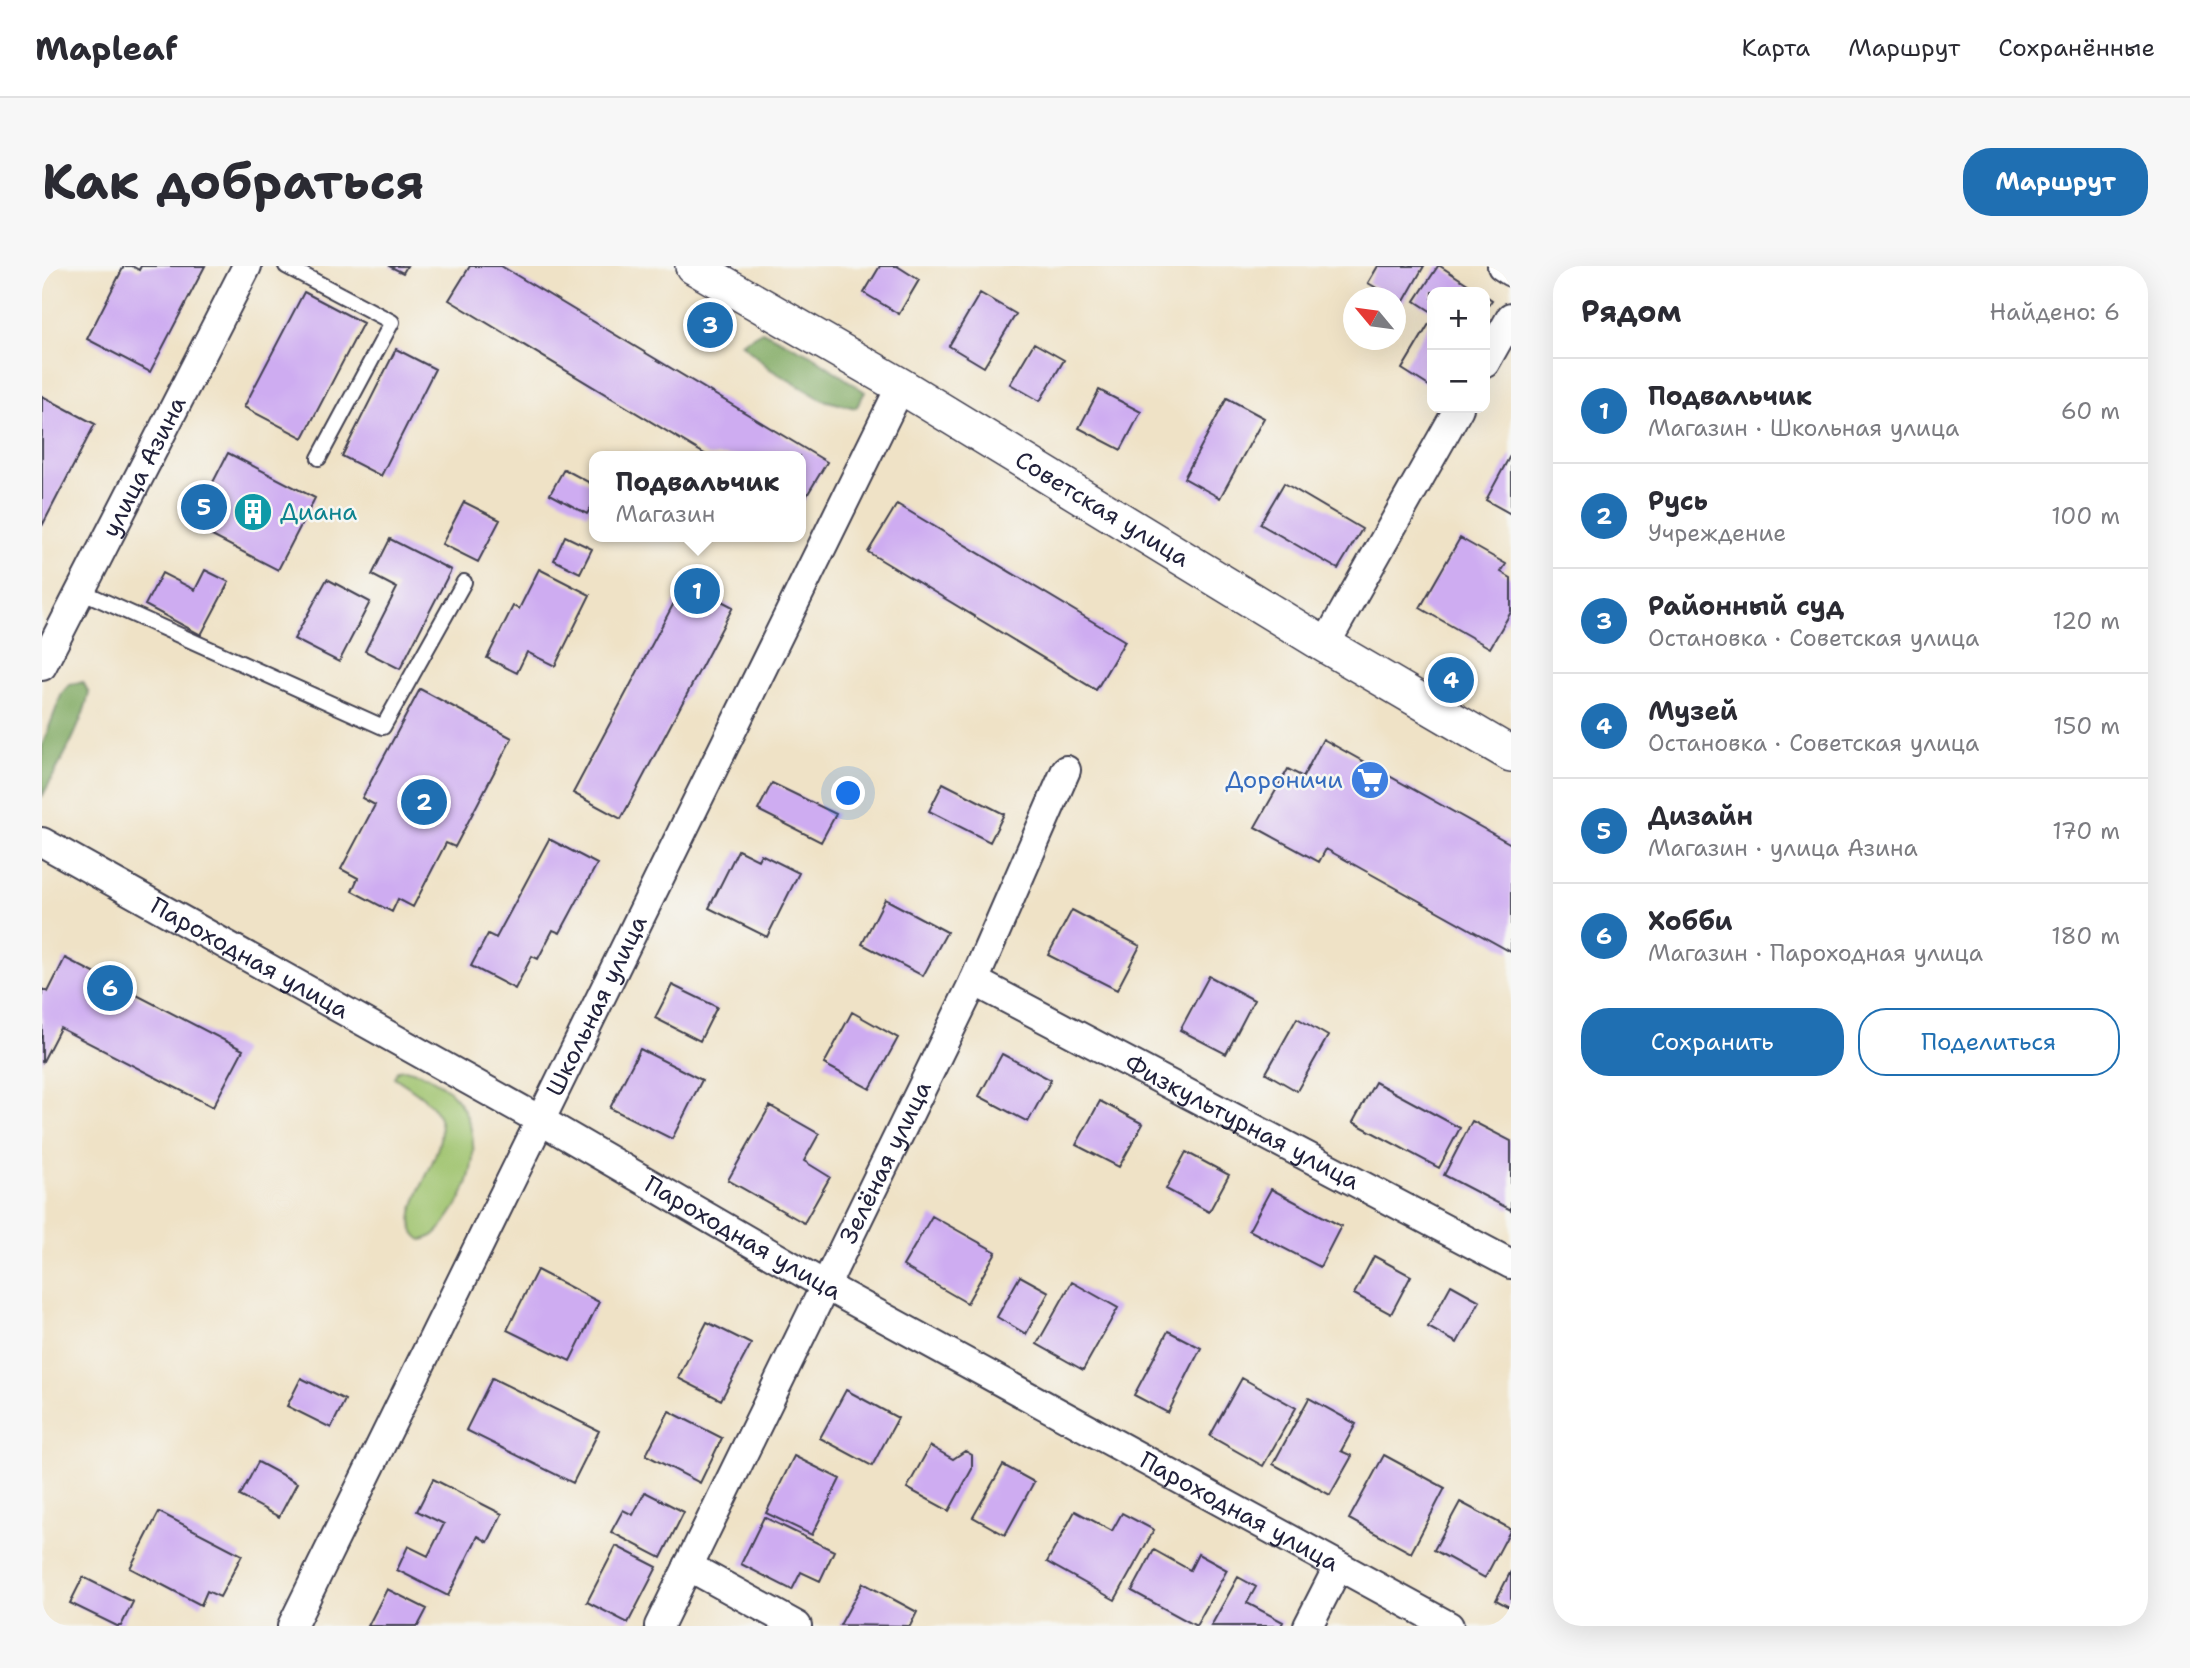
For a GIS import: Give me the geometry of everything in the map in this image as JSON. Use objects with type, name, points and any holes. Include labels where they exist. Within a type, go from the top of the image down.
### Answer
[{"type":"street","name":"улица Азина","points":[[42,666],[247,266]]},
{"type":"street","name":"Советская улица","points":[[693,266],[901,386],[1325,645],[1511,754]]},
{"type":"street","points":[[1502,266],[1511,272]]},
{"type":"street","points":[[1490,354],[1511,317]]},
{"type":"street","name":"Школьная улица","points":[[292,1626],[901,386]]},
{"type":"street","points":[[1325,645],[1456,413]]},
{"type":"street","name":"Зелёная улица","points":[[659,1626],[974,981],[1066,770]]},
{"type":"street","name":"Пароходная улица","points":[[42,842],[540,1120],[826,1286],[1449,1626]]},
{"type":"street","name":"Физкультурная улица","points":[[974,981],[1511,1264]]},
{"type":"street","points":[[688,1566],[797,1626]]},
{"type":"street","points":[[1308,1626],[1338,1567]]},
{"type":"lane","points":[[286,266],[392,322],[319,458]]},
{"type":"lane","points":[[81,591],[383,727],[464,582]]},
{"type":"green space","points":[[762,331],[811,355],[865,392],[856,408],[823,400],[770,369],[741,343]]},
{"type":"green space","points":[[83,682],[89,693],[81,720],[42,797],[42,746],[62,693],[69,685]]},
{"type":"green space","points":[[405,1069],[430,1078],[449,1091],[463,1108],[471,1128],[471,1172],[463,1194],[435,1234],[422,1240],[413,1230],[411,1217],[441,1133],[439,1118],[431,1105],[394,1077],[398,1070]]},
{"type":"building","points":[[124,266],[139,270],[141,266],[205,266],[150,372],[87,339]]},
{"type":"building","points":[[389,266],[407,266],[403,273]]},
{"type":"building","points":[[470,266],[501,266],[827,462],[806,497],[806,451],[700,451],[449,300]]},
{"type":"building","points":[[880,266],[897,266],[919,280],[899,314],[864,293]]},
{"type":"building","points":[[1378,266],[1424,266],[1406,298],[1406,287],[1375,287],[1368,283]]},
{"type":"building","points":[[1438,266],[1472,287],[1427,287],[1427,309],[1415,301]]},
{"type":"building","points":[[304,292],[363,323],[303,438],[244,407]]},
{"type":"building","points":[[980,293],[1016,314],[984,367],[949,346]]},
{"type":"building","points":[[1427,327],[1427,385],[1402,369]]},
{"type":"building","points":[[1034,343],[1064,360],[1040,401],[1010,384]]},
{"type":"building","points":[[396,349],[435,369],[381,476],[342,456]]},
{"type":"building","points":[[1099,390],[1141,412],[1121,450],[1079,428]]},
{"type":"building","points":[[42,396],[95,424],[42,526]]},
{"type":"building","points":[[1227,398],[1264,418],[1220,498],[1184,478]]},
{"type":"building","name":"Диана","points":[[228,453],[315,498],[278,570],[191,525]]},
{"type":"building","points":[[1511,454],[1511,514],[1486,500]]},
{"type":"building","points":[[564,469],[589,482],[589,511],[587,514],[550,494]]},
{"type":"building","points":[[1284,483],[1362,529],[1338,569],[1260,524]]},
{"type":"building","points":[[464,502],[500,520],[478,562],[442,544]]},
{"type":"building","points":[[897,504],[1125,641],[1096,690],[868,552]]},
{"type":"building","points":[[565,536],[592,549],[580,573],[554,560]]},
{"type":"building","points":[[1460,538],[1506,564],[1501,572],[1511,578],[1511,612],[1490,648],[1420,608]]},
{"type":"building","points":[[390,539],[451,570],[400,669],[365,651],[397,588],[372,575]]},
{"type":"building","points":[[539,569],[590,595],[555,666],[527,652],[517,673],[487,658],[513,606],[519,609]]},
{"type":"building","points":[[205,570],[229,582],[201,635],[145,605],[162,573],[195,590]]},
{"type":"building","points":[[327,579],[370,602],[339,662],[294,639]]},
{"type":"building","points":[[685,582],[733,607],[621,819],[573,793]]},
{"type":"building","points":[[420,689],[512,738],[455,847],[446,843],[413,907],[398,899],[392,912],[352,891],[358,878],[341,869],[375,805],[362,798]]},
{"type":"building","points":[[1323,739],[1511,844],[1511,952],[1326,849],[1319,862],[1255,827],[1288,769],[1303,777]]},
{"type":"building","points":[[772,783],[836,814],[821,842],[758,810]]},
{"type":"building","points":[[943,783],[1004,814],[990,842],[929,811]]},
{"type":"building","points":[[549,839],[597,864],[560,933],[553,930],[538,959],[532,956],[515,989],[471,966],[488,934],[496,938]]},
{"type":"building","points":[[738,850],[758,860],[761,854],[799,873],[767,937],[709,908]]},
{"type":"building","points":[[885,899],[947,932],[923,976],[862,944]]},
{"type":"building","points":[[1072,910],[1140,946],[1117,990],[1048,955]]},
{"type":"building","points":[[65,958],[243,1050],[213,1107],[60,1028],[42,1063],[42,989],[48,992]]},
{"type":"building","points":[[1209,976],[1254,1000],[1226,1054],[1180,1030]]},
{"type":"building","points":[[672,985],[717,1007],[700,1041],[655,1018]]},
{"type":"building","points":[[852,1012],[898,1038],[870,1089],[824,1064]]},
{"type":"building","points":[[1297,1018],[1328,1036],[1297,1091],[1266,1073]]},
{"type":"building","points":[[640,1049],[702,1080],[672,1139],[610,1108]]},
{"type":"building","points":[[1002,1054],[1051,1080],[1028,1122],[979,1096]]},
{"type":"building","points":[[1375,1082],[1460,1128],[1439,1168],[1353,1122]]},
{"type":"building","points":[[1100,1101],[1143,1124],[1119,1167],[1076,1145]]},
{"type":"building","points":[[770,1106],[819,1134],[804,1161],[830,1177],[804,1223],[728,1180]]},
{"type":"building","points":[[1472,1121],[1511,1141],[1511,1210],[1444,1175]]},
{"type":"building","points":[[1186,1152],[1229,1175],[1209,1212],[1166,1189]]},
{"type":"building","points":[[1271,1189],[1341,1226],[1320,1267],[1249,1230]]},
{"type":"building","points":[[932,1216],[996,1252],[967,1303],[903,1266]]},
{"type":"building","points":[[1374,1256],[1411,1276],[1391,1314],[1354,1294]]},
{"type":"building","points":[[537,1270],[599,1302],[570,1361],[507,1330]]},
{"type":"building","points":[[1020,1276],[1049,1292],[1026,1334],[997,1317]]},
{"type":"building","points":[[1072,1282],[1118,1308],[1083,1370],[1037,1344]]},
{"type":"building","points":[[1451,1285],[1480,1301],[1457,1343],[1428,1327]]},
{"type":"building","points":[[707,1322],[751,1344],[721,1400],[678,1378]]},
{"type":"building","points":[[1168,1331],[1201,1348],[1168,1413],[1134,1395]]},
{"type":"building","points":[[301,1378],[345,1400],[331,1428],[287,1406]]},
{"type":"building","points":[[492,1378],[599,1431],[573,1483],[466,1430]]},
{"type":"building","points":[[1242,1378],[1296,1408],[1263,1466],[1210,1436]]},
{"type":"building","points":[[846,1390],[898,1418],[872,1466],[820,1438]]},
{"type":"building","points":[[1309,1398],[1356,1424],[1341,1451],[1352,1456],[1330,1495],[1273,1464]]},
{"type":"building","points":[[669,1411],[722,1438],[700,1483],[646,1455]]},
{"type":"building","points":[[930,1446],[953,1459],[965,1451],[972,1455],[972,1469],[949,1511],[907,1488]]},
{"type":"building","points":[[1384,1455],[1445,1488],[1411,1553],[1349,1519]]},
{"type":"building","points":[[794,1456],[840,1479],[812,1535],[766,1513]]},
{"type":"building","points":[[258,1462],[297,1483],[279,1517],[240,1496]]},
{"type":"building","points":[[1003,1465],[1034,1482],[1005,1535],[973,1517]]},
{"type":"building","points":[[433,1479],[502,1514],[488,1542],[478,1536],[448,1596],[397,1570],[408,1546],[428,1556],[444,1524],[417,1511]]},
{"type":"building","points":[[645,1492],[684,1512],[661,1558],[611,1532],[623,1510],[633,1515]]},
{"type":"building","points":[[1460,1502],[1511,1529],[1485,1578],[1434,1550]]},
{"type":"building","points":[[1075,1511],[1112,1531],[1122,1513],[1154,1530],[1115,1600],[1047,1562]]},
{"type":"building","points":[[159,1512],[242,1555],[220,1597],[207,1591],[201,1605],[130,1568]]},
{"type":"building","points":[[764,1517],[834,1551],[820,1581],[801,1572],[792,1590],[741,1564]]},
{"type":"building","points":[[616,1546],[657,1567],[628,1623],[587,1602]]},
{"type":"building","points":[[1154,1550],[1190,1570],[1198,1554],[1227,1570],[1196,1626],[1132,1591]]},
{"type":"building","points":[[1511,1571],[1511,1608],[1496,1600]]},
{"type":"building","points":[[83,1577],[133,1602],[121,1626],[70,1603]]},
{"type":"building","points":[[1238,1577],[1256,1587],[1247,1603],[1283,1622],[1281,1626],[1211,1626]]},
{"type":"building","points":[[863,1583],[917,1612],[910,1626],[840,1625]]},
{"type":"building","points":[[387,1589],[427,1609],[418,1626],[368,1626]]},
{"type":"place","name":"Районный суд","points":[[710,325]]},
{"type":"place","name":"Дизайн","points":[[204,507]]},
{"type":"place","name":"Диана","points":[[253,512]]},
{"type":"place","name":"Подвальчик","points":[[697,591]]},
{"type":"place","name":"Музей","points":[[1451,680]]},
{"type":"place","name":"Дороничи","points":[[1370,780]]},
{"type":"place","name":"Русь","points":[[424,802]]},
{"type":"place","name":"Хобби","points":[[110,988]]}]
